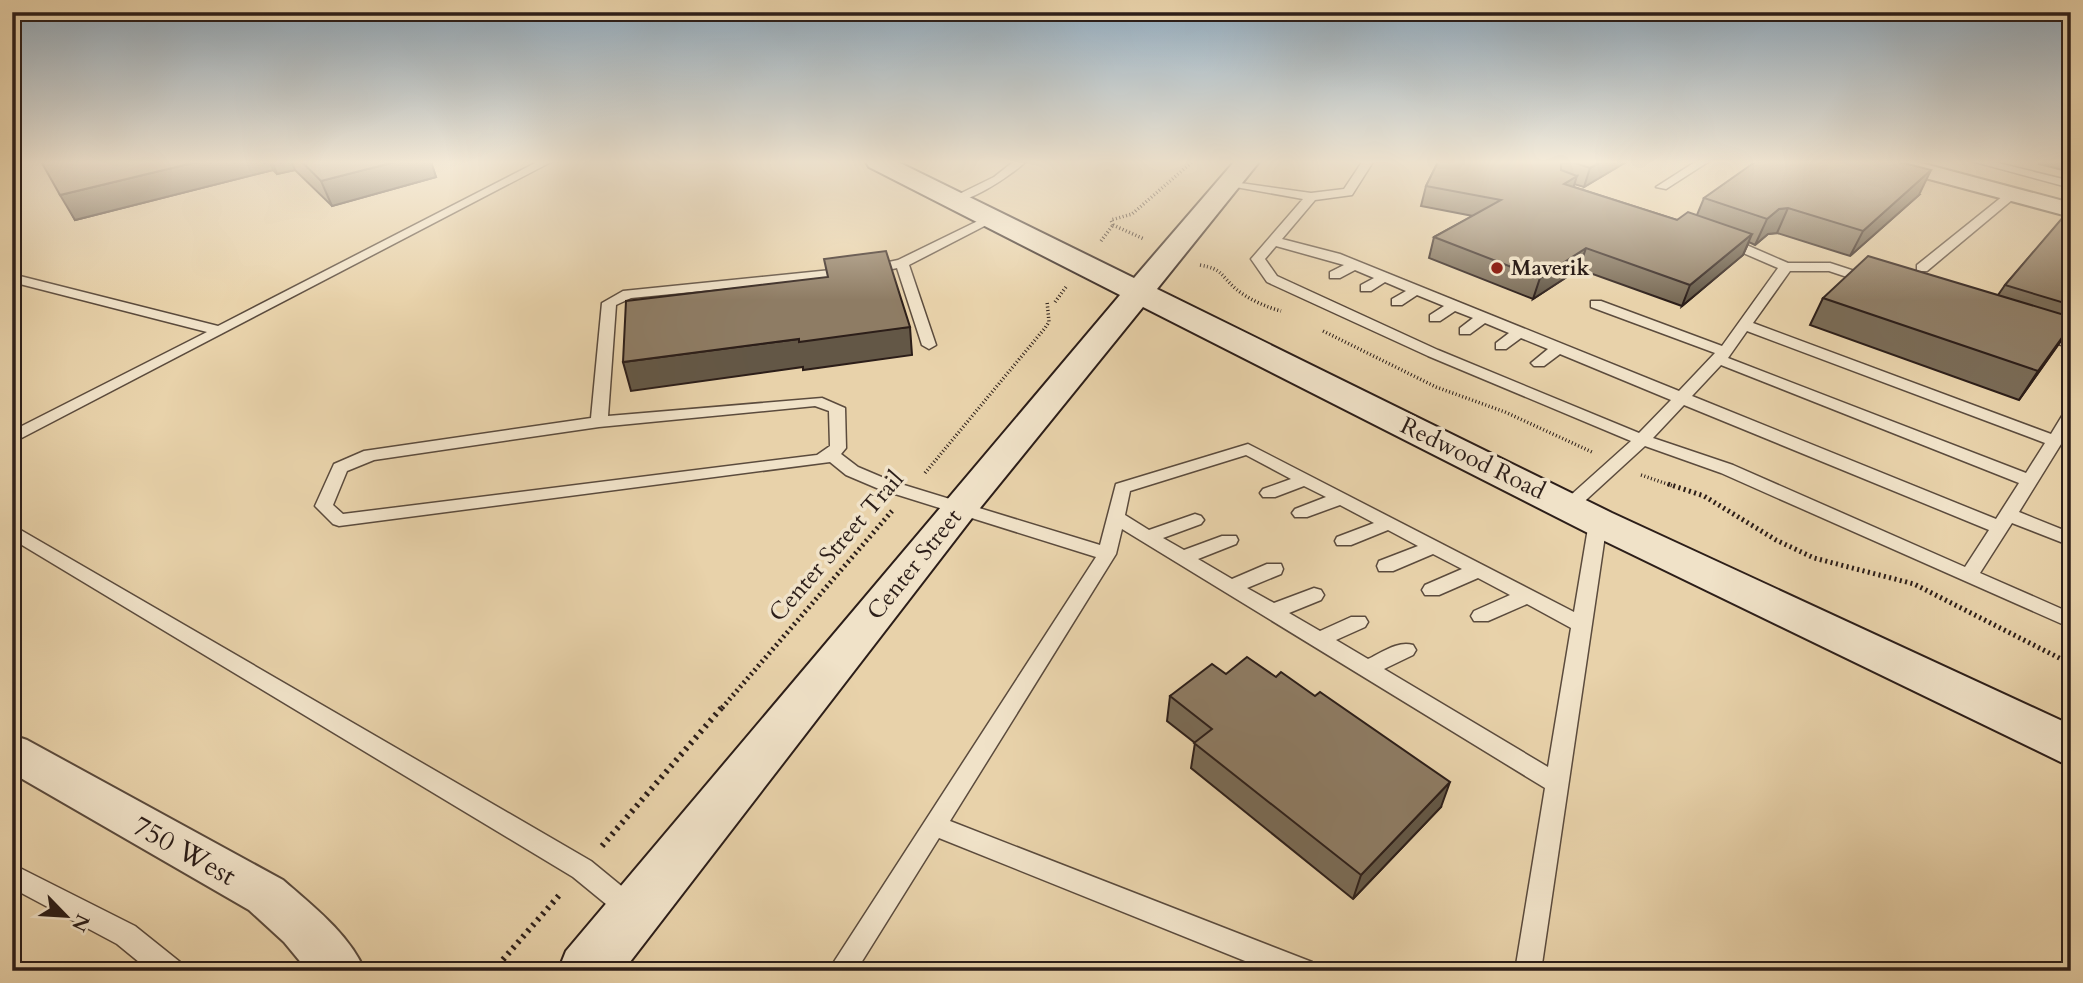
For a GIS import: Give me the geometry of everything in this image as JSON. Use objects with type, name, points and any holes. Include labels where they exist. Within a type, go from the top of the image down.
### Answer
[{"type":"main road","name":"Redwood Road","points":[[969,208],[1584,514],[2071,747]]},
{"type":"main road","name":"Center Street","points":[[587,971],[958,509],[1209,208]]},
{"type":"street","name":"750 West","points":[[12,752],[266,895],[301,926],[340,971]]},
{"type":"lane","points":[[12,438],[456,208]]},
{"type":"lane","points":[[1302,208],[1258,258],[1272,279],[1309,290],[1341,304],[1365,322],[1402,340],[1433,353],[1477,364],[1642,440],[1801,495],[1969,576],[2071,621]]},
{"type":"lane","points":[[1922,268],[1996,208]]},
{"type":"lane","points":[[599,422],[609,303],[628,294],[870,270],[902,263],[992,219]]},
{"type":"lane","points":[[1712,236],[1786,267],[1829,267],[1880,284]]},
{"type":"lane","points":[[1274,241],[1385,277],[1853,468],[2005,521],[2071,540]]},
{"type":"lane","points":[[902,263],[929,345]]},
{"type":"lane","points":[[1335,275],[1354,265]]},
{"type":"lane","points":[[1528,971],[1583,625],[1584,514],[1642,440],[1721,356],[1786,267]]},
{"type":"lane","points":[[1366,288],[1385,277]]},
{"type":"lane","points":[[12,278],[216,330]]},
{"type":"lane","points":[[1397,302],[1416,290]]},
{"type":"lane","points":[[1596,304],[2030,481]]},
{"type":"lane","points":[[1436,318],[1455,305]]},
{"type":"lane","points":[[1365,322],[1378,314]]},
{"type":"lane","points":[[1465,331],[1484,317]]},
{"type":"lane","points":[[1744,325],[2055,441]]},
{"type":"lane","points":[[2020,328],[2071,344]]},
{"type":"lane","points":[[1402,340],[1416,331]]},
{"type":"lane","points":[[1501,346],[1521,331]]},
{"type":"lane","points":[[1433,353],[1447,344]]},
{"type":"lane","points":[[1539,363],[1559,347]]},
{"type":"lane","points":[[816,401],[837,408],[838,448],[822,460],[339,520],[324,506],[340,468],[370,455],[599,422],[816,401]]},
{"type":"lane","points":[[1969,576],[2071,414]]},
{"type":"lane","points":[[1804,466],[1805,447]]},
{"type":"lane","points":[[841,971],[1107,554],[1122,488],[1248,449],[1583,625]]},
{"type":"lane","points":[[830,454],[852,471],[909,492],[1107,554]]},
{"type":"lane","points":[[1853,468],[1854,486]]},
{"type":"lane","points":[[1269,493],[1306,479]]},
{"type":"lane","points":[[1301,513],[1342,498]]},
{"type":"lane","points":[[1115,517],[1558,784]]},
{"type":"lane","points":[[1147,537],[1195,520]]},
{"type":"lane","points":[[1344,541],[1390,523]]},
{"type":"lane","points":[[12,531],[582,869],[634,913]]},
{"type":"lane","points":[[1182,558],[1229,540]]},
{"type":"lane","points":[[1386,566],[1434,547]]},
{"type":"lane","points":[[1230,587],[1274,569]]},
{"type":"lane","points":[[1432,590],[1478,570]]},
{"type":"lane","points":[[1271,612],[1314,595]]},
{"type":"lane","points":[[1481,616],[1527,596]]},
{"type":"lane","points":[[1318,640],[1358,622]]},
{"type":"lane","points":[[1366,668],[1406,650]]},
{"type":"lane","points":[[933,825],[1303,971]]},
{"type":"lane","points":[[12,875],[126,935],[172,971]]},
{"type":"path","points":[[1113,225],[1111,220],[1132,214],[1139,208]]},
{"type":"path","points":[[1209,269],[1217,268],[1228,282]]},
{"type":"path","name":"Center Street Trail","points":[[636,807],[909,492],[1045,328],[1049,322],[1047,301]]},
{"type":"path","points":[[1654,480],[1704,496],[1776,540],[1814,558],[1914,584],[2071,664]]},
{"type":"path","points":[[493,971],[540,917]]},
{"type":"building","points":[[1487,208],[1639,208],[1677,220],[1688,212],[1752,234],[1690,285],[1586,248],[1540,278],[1434,237]]},
{"type":"building","points":[[1734,208],[1889,208],[1863,231],[1788,208],[1779,209],[1767,219]]},
{"type":"building","points":[[2070,209],[2071,305],[2005,285]]},
{"type":"building","points":[[886,251],[910,327],[623,362],[626,301],[828,277],[824,259]]},
{"type":"building","points":[[1868,256],[2071,317],[2071,325],[2038,371],[1823,298]]},
{"type":"building","points":[[1247,657],[1276,677],[1281,672],[1315,696],[1320,692],[1450,782],[1361,875],[1194,743],[1212,729],[1170,696],[1212,664],[1226,674]]},
{"type":"place","name":"Maverik","points":[[1497,268]]}]
